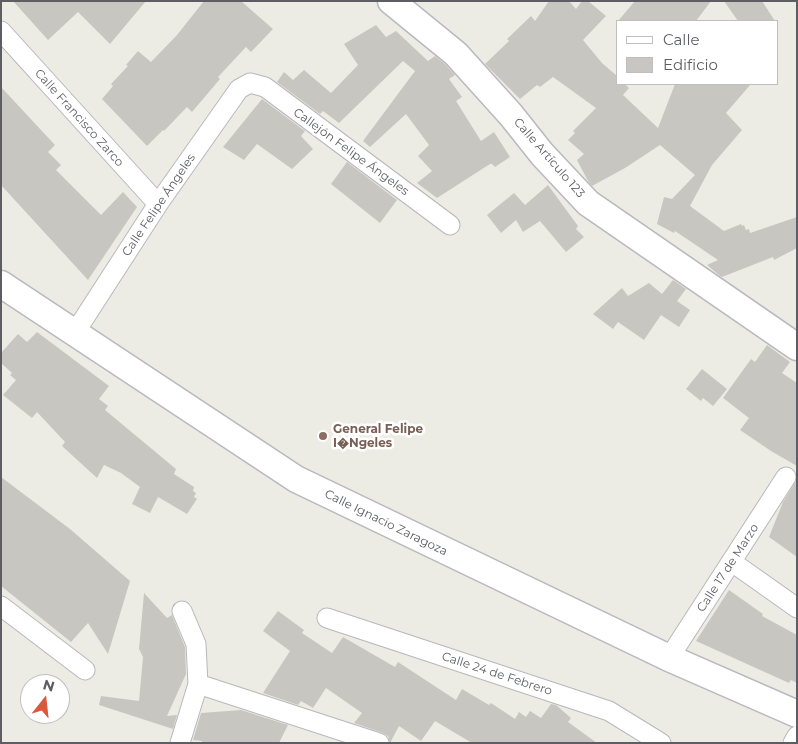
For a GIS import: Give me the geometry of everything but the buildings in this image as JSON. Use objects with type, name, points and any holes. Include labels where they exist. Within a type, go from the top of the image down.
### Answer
[{"type":"street","name":"Calle Artículo 123","points":[[391,1],[456,54],[511,115],[542,154],[588,203],[797,346]]},
{"type":"street","name":"Calle Francisco Zarco","points":[[1,31],[158,204]]},
{"type":"street","name":"Calle Felipe Ángeles","points":[[74,334],[158,204],[239,89],[250,83]]},
{"type":"street","name":"Callejón Felipe Ángeles","points":[[250,83],[265,88],[450,225]]},
{"type":"street","name":"Calle Ignacio Zaragoza","points":[[1,284],[296,480],[669,658],[797,714]]},
{"type":"street","name":"Calle 17 de Marzo","points":[[669,658],[786,477]]},
{"type":"street","points":[[732,562],[797,608]]},
{"type":"street","points":[[1,606],[85,670]]},
{"type":"street","points":[[180,743],[198,684],[196,644],[182,611]]},
{"type":"street","name":"Calle 24 de Febrero","points":[[326,618],[609,711],[661,743]]},
{"type":"street","points":[[198,684],[380,743]]},
{"type":"street","points":[[793,743],[797,736]]},
{"type":"place","name":"General Felipe I�Ngeles","points":[[323,436]]}]
